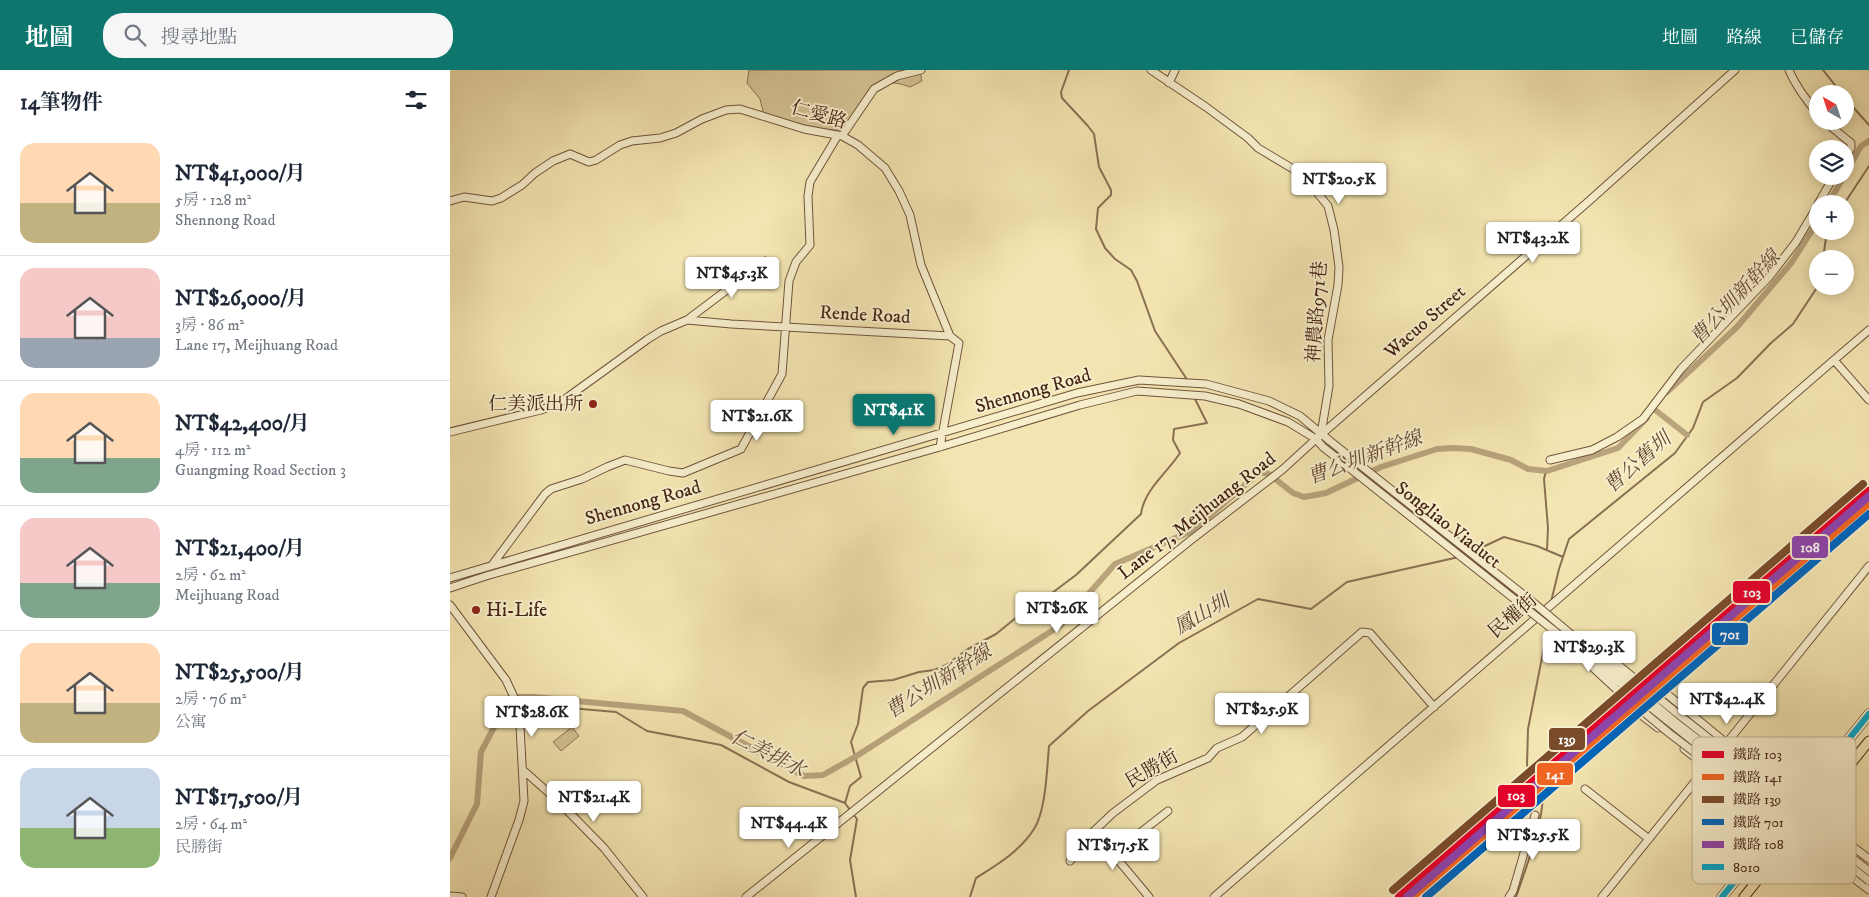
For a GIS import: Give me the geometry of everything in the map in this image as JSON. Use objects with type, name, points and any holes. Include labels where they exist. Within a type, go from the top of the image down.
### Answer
[{"type":"main road","points":[[1850,737],[1869,714]]},
{"type":"main road","points":[[1856,757],[1869,741]]},
{"type":"main road","points":[[1722,897],[1732,884]]},
{"type":"main road","points":[[1744,897],[1755,884]]},
{"type":"street","points":[[486,576],[492,564],[545,494],[551,490],[625,460],[683,473],[741,449],[782,374],[789,281],[796,262],[810,245],[808,196],[810,182],[874,89],[897,76],[921,70]]},
{"type":"street","name":"神農路971巷","points":[[1151,70],[1206,107],[1248,138],[1258,148],[1298,172],[1328,206],[1334,230],[1339,267],[1338,285],[1328,340],[1329,386],[1318,437]]},
{"type":"street","points":[[1169,83],[1175,70]]},
{"type":"street","name":"Wacuo Street","points":[[1318,437],[1589,201],[1735,70]]},
{"type":"street","points":[[1790,70],[1793,80],[1809,104]]},
{"type":"street","name":"仁愛路","points":[[450,201],[464,197],[492,201],[522,186],[534,173],[553,161],[570,154],[589,162],[596,160],[620,145],[676,133],[702,119],[726,110],[740,110],[804,129],[840,136],[858,145],[885,168],[899,191],[910,214],[920,265],[950,336]]},
{"type":"street","points":[[1836,130],[1849,140]]},
{"type":"street","points":[[1550,460],[1592,450],[1617,437],[1642,419],[1681,369],[1769,277],[1796,242],[1809,220]]},
{"type":"street","points":[[687,320],[765,261]]},
{"type":"street","name":"Rende Road","points":[[450,432],[540,410],[561,402],[648,338],[687,320],[950,336]]},
{"type":"street","name":"民權街","points":[[1214,897],[1869,330]]},
{"type":"street","points":[[940,447],[959,343],[950,336]]},
{"type":"street","points":[[1834,360],[1869,400]]},
{"type":"street","name":"Shennong Road","points":[[450,578],[492,564],[1077,393],[1139,380],[1206,384],[1252,395],[1300,416],[1318,437],[1323,447]]},
{"type":"street","name":"Shennong Road","points":[[450,588],[1080,405],[1136,391],[1205,396],[1239,404],[1288,422],[1330,441]]},
{"type":"street","name":"Lane 17, Meijhuang Road","points":[[746,897],[1191,540],[1268,482],[1318,437]]},
{"type":"street","name":"Songliao Viaduct","points":[[1330,441],[1535,604],[1696,737]]},
{"type":"street","name":"Songliao Viaduct","points":[[1323,447],[1692,740]]},
{"type":"street","points":[[1731,737],[1869,566]]},
{"type":"street","name":"Songliao Viaduct","points":[[1535,604],[1618,664],[1707,737]]},
{"type":"street","points":[[450,605],[506,680],[518,708],[524,801],[491,897]]},
{"type":"street","name":"Songliao Viaduct","points":[[1529,610],[1617,690],[1692,751]]},
{"type":"street","name":"民勝街","points":[[1070,861],[1094,831],[1113,812],[1157,780],[1208,758],[1217,748],[1242,737],[1362,632],[1370,633],[1434,707]]},
{"type":"street","points":[[1692,755],[1641,715],[1643,708],[1662,690],[1719,737]]},
{"type":"street","points":[[523,770],[558,801],[604,848],[643,897]]},
{"type":"street","points":[[1602,897],[1692,785]]},
{"type":"street","points":[[1585,789],[1649,838]]},
{"type":"street","points":[[1113,854],[1168,811]]},
{"type":"street","points":[[1508,897],[1513,891],[1535,815]]},
{"type":"street","points":[[1094,831],[1149,897]]},
{"type":"street","points":[[1856,848],[1869,858]]},
{"type":"street","name":"Songliao Viaduct","points":[[1856,861],[1869,871]]},
{"type":"street","name":"Songliao Viaduct","points":[[1856,871],[1869,881]]},
{"type":"street","points":[[1856,880],[1869,890]]},
{"type":"street","points":[[450,896],[462,897]]},
{"type":"shaded area","points":[[749,70],[925,70],[920,72],[922,81],[910,87],[889,83],[878,88],[867,99],[845,131],[814,128],[764,115],[760,99],[747,83]]},
{"type":"shaded area","points":[[572,727],[579,736],[561,751],[553,742]]},
{"type":"waterway","points":[[1069,70],[1061,92],[1062,98],[1094,134],[1099,167],[1111,190],[1111,195],[1098,208],[1096,229],[1105,248],[1115,259],[1131,270],[1137,281],[1155,331],[1188,381]]},
{"type":"waterway","points":[[1823,70],[1835,85]]},
{"type":"waterway","points":[[1854,108],[1869,125]]},
{"type":"waterway","name":"曹公圳新幹線","points":[[1854,158],[1861,146],[1869,141]]},
{"type":"waterway","name":"曹公舊圳","points":[[1850,195],[1869,166]]},
{"type":"waterway","name":"曹公圳新幹線","points":[[1833,195],[1839,185]]},
{"type":"waterway","name":"曹公圳新幹線","points":[[1667,392],[1737,327],[1792,262],[1809,235]]},
{"type":"waterway","name":"曹公舊圳","points":[[1824,250],[1826,240]]},
{"type":"waterway","name":"曹公舊圳","points":[[1551,602],[1569,539],[1675,453],[1693,428],[1703,402],[1737,378],[1771,343],[1793,324],[1812,295]]},
{"type":"waterway","points":[[845,803],[850,786],[861,777],[851,742],[858,724],[863,688],[868,682],[893,680],[919,672],[934,670],[946,665],[968,649],[996,634],[1076,575],[1141,514],[1151,489],[1180,453],[1173,440],[1174,429],[1207,423],[1194,397]]},
{"type":"waterway","points":[[1654,409],[1687,435]]},
{"type":"waterway","name":"曹公圳新幹線","points":[[450,858],[477,804],[481,752],[510,697],[534,697],[683,711],[804,776],[823,775],[855,757],[1061,625],[1115,564],[1192,531],[1260,472],[1269,474],[1293,493],[1304,497],[1326,493],[1381,467],[1437,449],[1471,449],[1511,460],[1528,469],[1547,471],[1618,448],[1647,418]]},
{"type":"waterway","points":[[1546,471],[1544,479],[1548,528],[1547,550]]},
{"type":"waterway","name":"鳳山圳","points":[[1472,552],[1504,537],[1537,546],[1563,557]]},
{"type":"waterway","name":"鳳山圳","points":[[970,897],[976,878],[1015,851],[1034,829],[1043,801],[1049,746],[1088,711],[1179,643],[1258,599],[1311,609],[1347,582],[1459,557]]},
{"type":"waterway","name":"曹公舊圳","points":[[1532,775],[1527,765],[1528,729],[1545,642]]},
{"type":"waterway","name":"仁美排水","points":[[524,704],[616,712],[647,731],[721,745],[789,782],[845,803],[850,810]]},
{"type":"waterway","name":"曹公舊圳","points":[[1516,897],[1539,825],[1543,797],[1541,787]]},
{"type":"waterway","name":"仁美排水","points":[[853,814],[857,819],[850,860],[856,897]]},
{"type":"rail line","name":"139","points":[[1393,890],[1863,484]]},
{"type":"rail line","name":"103","points":[[1399,897],[1869,491]]},
{"type":"rail line","name":"108","points":[[1407,897],[1869,496]]},
{"type":"rail line","name":"141","points":[[1412,897],[1869,503]]},
{"type":"rail line","name":"701","points":[[1426,897],[1869,514]]},
{"type":"transit line","name":"8010","points":[[1851,737],[1869,714]]},
{"type":"transit line","name":"8010","points":[[1722,897],[1732,884]]},
{"type":"place","name":"仁美派出所","points":[[593,404]]},
{"type":"place","name":"Hi-Life","points":[[476,610]]}]
